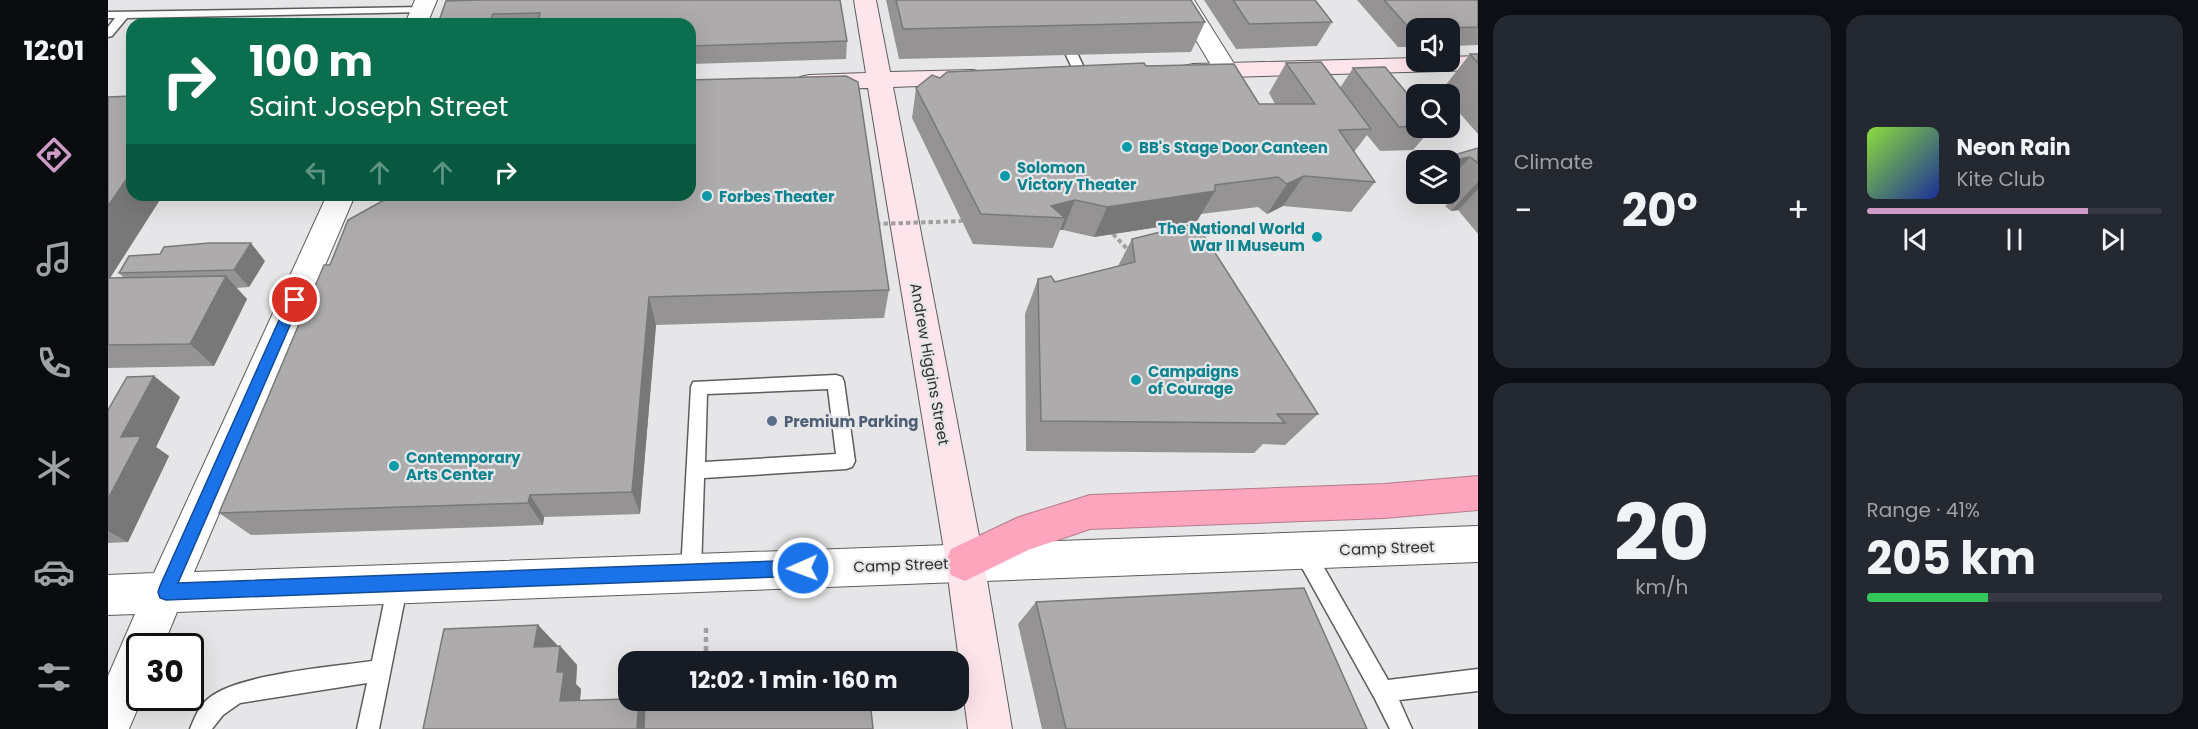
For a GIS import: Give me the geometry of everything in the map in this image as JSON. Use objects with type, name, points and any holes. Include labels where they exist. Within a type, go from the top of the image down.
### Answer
[{"type":"highway","points":[[965,562],[1019,535],[1090,512],[1384,501],[1478,493]]},
{"type":"street","name":"Andrew Higgins Street","points":[[865,0],[965,562],[990,729]]},
{"type":"street","points":[[1183,0],[1226,70]]},
{"type":"street","points":[[1168,71],[1473,64]]},
{"type":"street","points":[[785,82],[1001,76]]},
{"type":"street","points":[[148,633],[338,201]]},
{"type":"street","name":"Camp Street","points":[[108,595],[1304,550],[1476,549]]},
{"type":"street","points":[[108,726],[126,685]]},
{"type":"lane","points":[[353,18],[356,11]]},
{"type":"lane","points":[[189,18],[239,13],[421,11]]},
{"type":"lane","points":[[294,18],[298,12]]},
{"type":"lane","points":[[236,18],[239,13]]},
{"type":"lane","points":[[108,15],[165,18]]},
{"type":"lane","points":[[108,34],[124,15]]},
{"type":"lane","points":[[691,572],[694,471],[699,387],[836,382],[846,461],[694,471]]},
{"type":"lane","points":[[1304,550],[1383,691],[1401,729]]},
{"type":"lane","points":[[368,729],[398,583]]},
{"type":"lane","points":[[201,729],[204,718],[219,702],[238,693],[380,670]]},
{"type":"lane","points":[[1383,691],[1478,680]]},
{"type":"path","points":[[871,224],[962,221]]},
{"type":"path","points":[[1113,234],[1136,258]]},
{"type":"path","points":[[706,628],[706,651]]},
{"type":"building","points":[[840,0],[847,41],[696,46],[696,18],[539,18],[540,13],[493,14],[491,18],[440,18],[446,1]]},
{"type":"building","points":[[896,0],[1191,0],[1205,22],[903,29]]},
{"type":"building","points":[[1233,0],[1315,0],[1332,22],[1249,24]]},
{"type":"building","points":[[1384,0],[1478,0],[1478,27],[1460,28],[1460,18],[1406,18],[1406,25]]},
{"type":"building","points":[[1470,54],[1478,54],[1478,63]]},
{"type":"building","points":[[1321,62],[1371,129],[1339,130],[1375,182],[1304,176],[1287,184],[1278,177],[1215,185],[1215,191],[1107,207],[1075,200],[1051,206],[1065,218],[981,214],[916,88],[932,75],[940,78],[947,72],[1144,63],[1146,66],[1234,64],[1259,104],[1315,104],[1286,63]]},
{"type":"building","points":[[1385,67],[1406,92],[1406,127],[1399,127],[1353,68]]},
{"type":"building","points":[[846,76],[858,82],[889,290],[649,297],[632,492],[530,495],[528,503],[219,513],[324,265],[330,265],[348,220],[382,201],[696,201],[696,80]]},
{"type":"building","points":[[126,96],[126,180],[108,206],[108,97]]},
{"type":"building","points":[[1478,148],[1478,163],[1470,157],[1460,159],[1460,153]]},
{"type":"building","name":"Campaigns of Courage","points":[[1196,223],[1318,414],[1277,414],[1285,423],[1041,421],[1038,279],[1051,276],[1055,282],[1135,262],[1132,239]]},
{"type":"building","points":[[209,243],[251,243],[234,270],[119,273],[129,256],[160,254],[164,247]]},
{"type":"building","points":[[226,276],[190,344],[108,345],[108,278]]},
{"type":"building","points":[[154,376],[121,437],[141,436],[108,499],[108,410],[127,377]]},
{"type":"building","points":[[1304,588],[1367,729],[1066,729],[1036,602]]},
{"type":"building","points":[[538,625],[534,647],[560,646],[557,672],[564,672],[560,701],[618,699],[618,711],[638,711],[637,729],[423,729],[444,629]]},
{"type":"building","points":[[645,711],[871,711],[873,729],[644,729]]},
{"type":"place","name":"BB's Stage Door Canteen","points":[[1127,147]]},
{"type":"place","name":"Solomon Victory Theater","points":[[1005,176]]},
{"type":"place","name":"Forbes Theater","points":[[707,196]]},
{"type":"place","name":"The National World War II Museum","points":[[1317,237]]},
{"type":"place","name":"Campaigns of Courage","points":[[1136,380]]},
{"type":"place","name":"Premium Parking","points":[[772,421]]},
{"type":"place","name":"Contemporary Arts Center","points":[[394,466]]},
{"type":"route","points":[[295,300],[166,592],[803,568]]}]
